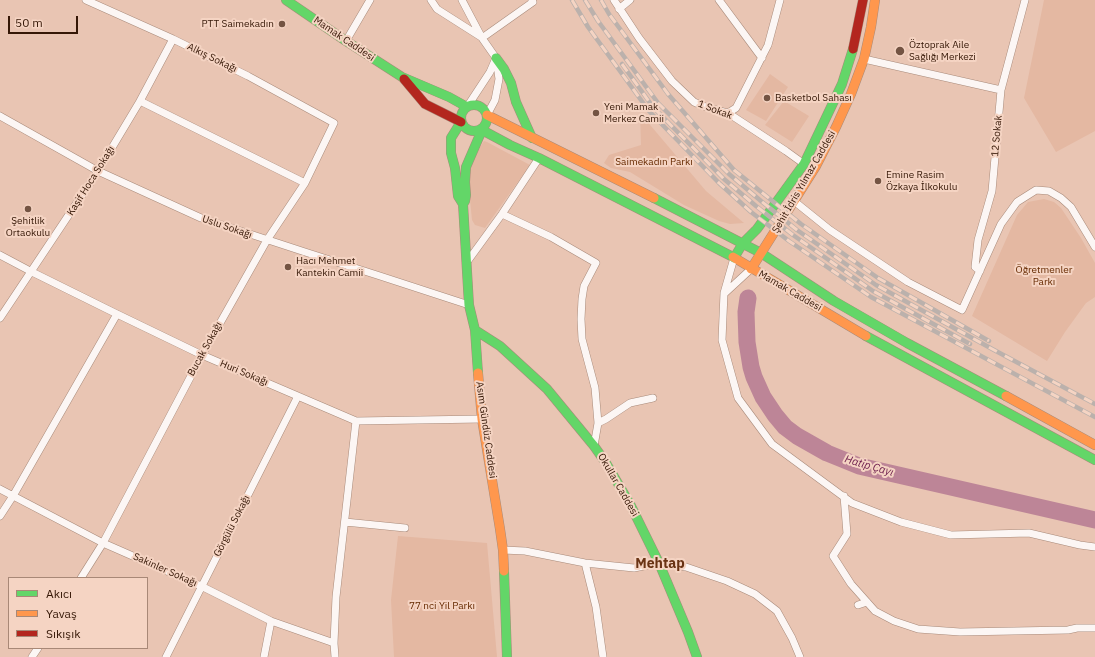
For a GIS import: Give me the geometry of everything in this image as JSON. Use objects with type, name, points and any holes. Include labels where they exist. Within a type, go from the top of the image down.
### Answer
[{"type":"main road","name":"Mamak Caddesi","points":[[286,0],[402,77],[449,97],[467,107]]},
{"type":"main road","name":"Şehit İdris Yılmaz Caddesi","points":[[734,258],[743,243],[757,229],[804,164],[828,116],[842,84],[852,53],[863,0]]},
{"type":"main road","name":"Şehit İdris Yılmaz Caddesi","points":[[751,269],[816,166],[836,127],[851,94],[864,59],[875,0]]},
{"type":"main road","points":[[496,58],[504,69],[511,83],[516,102],[532,138]]},
{"type":"main road","name":"Mamak Caddesi","points":[[402,77],[425,104],[461,122]]},
{"type":"main road","points":[[471,105],[483,108],[487,115],[487,123],[482,130],[469,131],[461,122],[462,111],[471,105]]},
{"type":"main road","name":"Mamak Caddesi","points":[[487,115],[743,243],[761,253],[834,301],[907,344],[1095,445]]},
{"type":"main road","name":"Asım Gündüz Caddesi","points":[[461,122],[451,138],[451,153],[455,168],[458,196],[463,204]]},
{"type":"main road","name":"Mamak Caddesi","points":[[482,130],[734,258],[902,356],[1095,460]]},
{"type":"main road","name":"Asım Gündüz Caddesi","points":[[482,130],[466,167],[466,195],[463,204],[469,305],[475,330],[482,419],[503,550],[507,657]]},
{"type":"main road","name":"Okullar Caddesi","points":[[475,330],[500,346],[547,389],[594,446],[606,463],[630,504],[659,562],[697,657]]},
{"type":"street","name":"Alkış Sokağı","points":[[86,0],[173,39],[248,76],[334,123]]},
{"type":"street","points":[[346,41],[370,0]]},
{"type":"street","points":[[431,0],[437,9],[482,38]]},
{"type":"street","points":[[462,0],[482,38],[496,58],[500,79],[495,100],[487,115]]},
{"type":"street","points":[[482,38],[533,2],[532,0]]},
{"type":"street","name":"1 Sokak","points":[[614,0],[639,38],[672,81],[694,102],[728,113],[804,164]]},
{"type":"street","points":[[619,9],[630,0]]},
{"type":"street","points":[[719,0],[762,58]]},
{"type":"street","points":[[728,113],[736,108],[768,45],[780,0]]},
{"type":"street","name":"12 Sokak","points":[[980,271],[975,267],[978,240],[992,191],[1001,90],[1025,0]]},
{"type":"street","name":"Kaşif Hoca Sokağı","points":[[0,318],[98,171],[140,101],[173,39]]},
{"type":"street","points":[[467,107],[490,72],[496,58]]},
{"type":"street","points":[[864,59],[1001,90]]},
{"type":"street","points":[[140,101],[305,183]]},
{"type":"street","name":"Uslu Sokağı","points":[[0,116],[98,171],[201,218],[469,305]]},
{"type":"street","name":"Bucak Sokağı","points":[[83,577],[103,543],[202,355],[267,240],[305,183],[334,123]]},
{"type":"street","points":[[467,262],[502,214],[538,158]]},
{"type":"street","points":[[794,201],[830,230],[908,282],[962,310],[1001,224],[1017,202],[1036,190],[1049,191],[1061,198],[1071,207],[1095,247]]},
{"type":"street","points":[[502,214],[551,237],[596,263],[584,286],[581,320],[582,339],[595,388],[598,423],[594,446]]},
{"type":"street","name":"Huri Sokağı","points":[[0,255],[202,355],[356,421],[482,419]]},
{"type":"street","points":[[734,258],[724,293],[722,340],[738,398],[772,444],[852,502],[901,522],[951,535],[1029,533],[1095,547]]},
{"type":"street","points":[[724,293],[751,269]]},
{"type":"street","points":[[0,516],[13,496],[117,314]]},
{"type":"street","name":"Görgülü Sokağı","points":[[166,657],[298,396]]},
{"type":"street","points":[[598,423],[630,403],[653,398]]},
{"type":"street","points":[[335,657],[334,643],[336,597],[356,421]]},
{"type":"street","name":"Sakinler Sokağı","points":[[0,489],[103,543],[201,586],[271,621],[334,643]]},
{"type":"street","points":[[844,496],[847,534],[833,556],[851,584],[875,611],[894,621],[918,629],[960,632],[1068,630],[1077,628],[1095,629]]},
{"type":"street","points":[[345,522],[405,528]]},
{"type":"street","points":[[503,550],[526,551],[585,562],[634,568],[659,562],[686,567],[727,581],[754,594],[777,611],[784,619],[800,657]]},
{"type":"street","points":[[585,562],[596,607],[603,657]]},
{"type":"street","points":[[858,605],[867,602]]},
{"type":"street","points":[[264,657],[271,621]]},
{"type":"green space","points":[[1044,0],[1095,0],[1095,131],[1056,152],[1024,98]]},
{"type":"green space","name":"Basketbol Sahası","points":[[770,74],[788,87],[766,121],[746,110]]},
{"type":"green space","points":[[784,101],[809,116],[792,142],[765,125]]},
{"type":"green space","name":"Saimekadın Parkı","points":[[640,113],[706,191],[744,223],[730,224],[719,221],[684,205],[630,172],[611,168],[604,163],[609,155],[641,145]]},
{"type":"green space","points":[[484,141],[530,165],[485,228],[475,225],[472,220],[468,180],[472,160]]},
{"type":"green space","name":"Öğretmenler Parkı","points":[[1044,199],[1054,202],[1061,208],[1081,238],[1095,263],[1095,297],[1086,303],[1065,332],[1047,361],[972,316],[1017,215],[1028,202]]},
{"type":"green space","name":"77 nci Yil Parkı","points":[[398,536],[487,543],[497,657],[394,657],[391,600]]},
{"type":"waterway","name":"Hatip Çayı","points":[[748,298],[746,312],[747,342],[754,377],[763,397],[775,415],[785,427],[797,436],[827,453],[859,466],[1095,520]]},
{"type":"railway","points":[[572,0],[588,27],[649,111],[719,183],[751,212],[789,241],[871,297],[1095,417]]},
{"type":"railway","points":[[585,0],[598,21],[658,103],[729,174],[797,230],[876,285],[1095,404]]},
{"type":"railway","points":[[601,0],[609,14],[668,94],[734,170],[801,224],[878,278],[989,341]]},
{"type":"railway","points":[[622,64],[653,107],[724,179],[756,206],[793,235],[873,291],[970,344]]},
{"type":"traffic: fast","points":[[286,0],[402,77],[449,97],[467,107]]},
{"type":"traffic: fast","points":[[734,258],[743,243],[757,229],[804,164],[842,84],[853,49]]},
{"type":"traffic: fast","points":[[496,58],[504,69],[511,83],[516,102],[532,138]]},
{"type":"traffic: fast","points":[[474,105],[483,109],[487,118],[483,127],[474,131],[465,127],[461,118],[465,109],[474,105]]},
{"type":"traffic: fast","points":[[461,122],[451,138],[451,153],[455,168],[458,196],[463,204],[469,305],[475,330],[478,373]]},
{"type":"traffic: fast","points":[[463,204],[466,195],[466,167],[482,130]]},
{"type":"traffic: fast","points":[[482,130],[733,257]]},
{"type":"traffic: fast","points":[[654,198],[761,253],[834,301],[907,343],[1006,396]]},
{"type":"traffic: fast","points":[[475,330],[500,346],[547,389],[594,446],[606,463],[630,504],[659,563],[697,657]]},
{"type":"traffic: fast","points":[[866,336],[1095,460]]},
{"type":"traffic: fast","points":[[504,571],[507,657]]},
{"type":"traffic: slow","points":[[751,269],[816,166],[836,127],[851,94],[864,59],[875,0]]},
{"type":"traffic: slow","points":[[487,115],[654,198]]},
{"type":"traffic: slow","points":[[733,257],[866,336]]},
{"type":"traffic: slow","points":[[478,373],[482,419],[500,529],[504,571]]},
{"type":"traffic: slow","points":[[1006,396],[1095,445]]},
{"type":"traffic: jam","points":[[853,49],[863,0]]},
{"type":"traffic: jam","points":[[404,79],[425,104],[461,122]]},
{"type":"place","name":"PTT Saimekadın","points":[[282,24]]},
{"type":"place","name":"Öztoprak Aile Sağlığı Merkezi","points":[[900,51]]},
{"type":"place","name":"Basketbol Sahası","points":[[767,98]]},
{"type":"place","name":"Yeni Mamak Merkez Camii","points":[[596,113]]},
{"type":"place","name":"Emine Rasim Özkaya İlkokulu","points":[[878,181]]},
{"type":"place","name":"Şehitlik Ortaokulu","points":[[28,209]]},
{"type":"place","name":"Hacı Mehmet Kantekin Camii","points":[[288,267]]},
{"type":"district","name":"Mehtap","points":[[660,564]]}]
